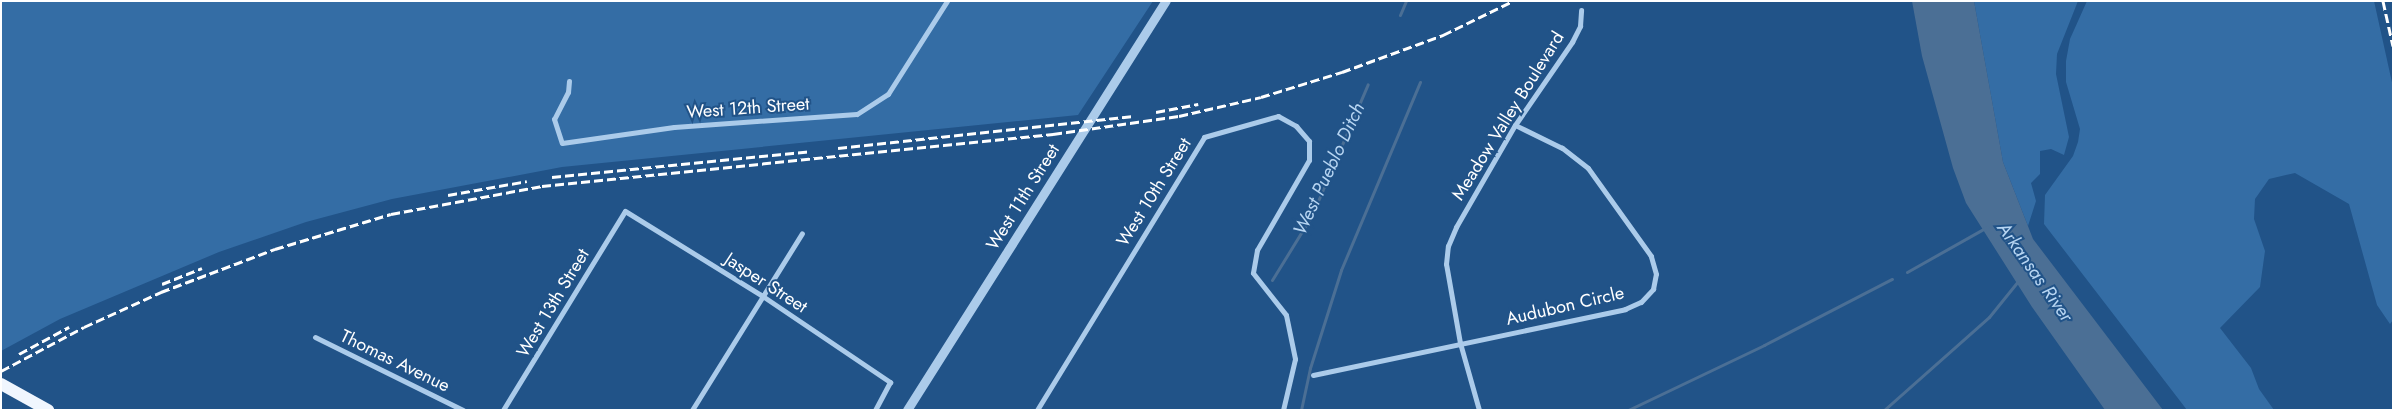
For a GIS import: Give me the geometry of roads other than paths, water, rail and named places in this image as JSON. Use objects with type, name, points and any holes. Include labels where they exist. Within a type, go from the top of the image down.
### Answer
[{"type":"main road","points":[[1,384],[48,410]]},
{"type":"street","name":"West 12th Street","points":[[569,80],[568,92],[554,119],[562,143],[674,128],[857,114],[888,94],[947,1]]},
{"type":"street","name":"West 11th Street","points":[[908,410],[1166,1]]},
{"type":"street","name":"Meadow Valley Boulevard","points":[[1478,410],[1460,343],[1446,264],[1448,246],[1456,227],[1515,125],[1572,42],[1580,26],[1581,10]]},
{"type":"street","name":"West 10th Street","points":[[1036,410],[1204,137],[1278,116],[1296,126],[1309,141],[1309,160],[1257,250],[1253,273],[1286,315],[1292,342],[1295,359],[1283,410]]},
{"type":"street","name":"Audubon Circle","points":[[1313,375],[1625,309],[1641,302],[1652,289],[1656,274],[1650,256],[1588,168],[1562,148],[1515,125]]},
{"type":"street","name":"Jasper Street","points":[[625,211],[761,295],[890,382],[875,410]]},
{"type":"street","name":"West 13th Street","points":[[503,410],[625,211]]},
{"type":"street","points":[[692,410],[761,295],[802,233]]},
{"type":"street","name":"Thomas Avenue","points":[[314,337],[463,410]]},
{"type":"water","name":"Arkansas River","points":[[1912,1],[1974,1],[2003,162],[2033,239],[2163,410],[2105,410],[2032,307],[1966,203],[1953,168],[1922,56]]},
{"type":"waterway","name":"West Pueblo Ditch","points":[[1400,15],[1406,1]]},
{"type":"waterway","points":[[1301,410],[1310,368],[1341,270],[1420,82]]},
{"type":"waterway","name":"West Pueblo Ditch","points":[[1272,280],[1312,215],[1368,84]]},
{"type":"waterway","name":"Arkansas River","points":[[1907,272],[1987,227]]},
{"type":"waterway","points":[[1628,410],[1764,345],[1892,279]]},
{"type":"waterway","name":"Arkansas River","points":[[1884,410],[1989,317],[2018,281]]},
{"type":"railway","points":[[1,371],[84,327],[161,292],[275,249],[391,214],[542,186],[1053,134],[1179,116],[1261,97],[1342,72],[1443,35],[1513,1]]},
{"type":"railway","points":[[2383,1],[2393,46]]},
{"type":"railway","points":[[1156,112],[1198,104]]},
{"type":"railway","points":[[838,148],[1131,116]]},
{"type":"railway","points":[[552,177],[811,151]]},
{"type":"railway","points":[[448,195],[527,181]]},
{"type":"railway","points":[[162,284],[202,268]]},
{"type":"railway","points":[[19,354],[69,327]]}]
